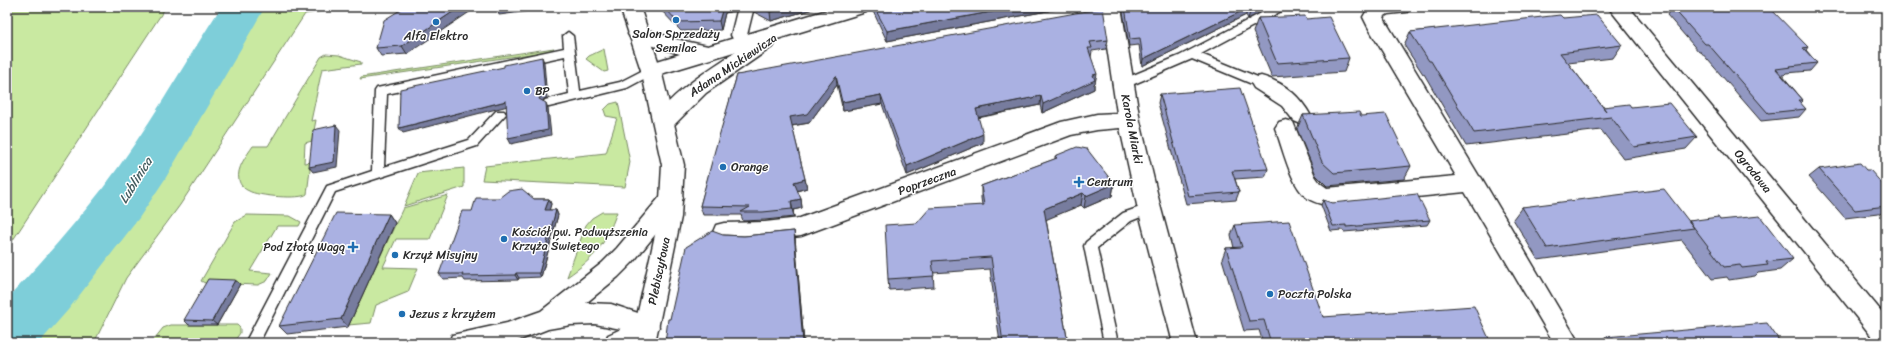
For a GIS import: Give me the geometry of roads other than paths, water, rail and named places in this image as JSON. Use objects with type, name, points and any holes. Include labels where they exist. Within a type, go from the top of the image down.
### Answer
[{"type":"street","name":"Plebiscytowa","points":[[630,7],[651,70],[664,122],[672,165],[672,198],[670,217],[645,335]]},
{"type":"street","points":[[739,34],[746,7]]},
{"type":"street","name":"Adama Mickiewicza","points":[[651,70],[859,7]]},
{"type":"street","points":[[1400,7],[1385,8],[1375,12],[1373,17],[1567,343]]},
{"type":"street","name":"Ogrodowa","points":[[1618,7],[1886,335]]},
{"type":"street","name":"Karola Miarki","points":[[1105,8],[1115,25],[1129,120],[1149,209],[1185,343]]},
{"type":"street","name":"Adama Mickiewicza","points":[[664,122],[680,103],[694,90],[770,39],[789,29]]},
{"type":"street","points":[[638,34],[673,46],[708,52]]},
{"type":"street","points":[[1261,83],[1272,88],[1292,102],[1293,122],[1306,181],[1312,189],[1329,198],[1473,183]]},
{"type":"street","name":"Poprzeczna","points":[[724,232],[765,231],[801,227],[1068,128],[1097,122],[1129,120]]},
{"type":"street","points":[[547,319],[610,270],[625,255],[672,198]]},
{"type":"street","points":[[472,343],[507,334],[547,319],[571,314],[595,313],[611,315],[645,335]]},
{"type":"street","points":[[617,343],[645,335]]},
{"type":"lane","points":[[1123,84],[1140,79],[1281,7]]},
{"type":"lane","points":[[568,36],[575,96]]},
{"type":"lane","points":[[378,173],[381,91],[570,51]]},
{"type":"lane","points":[[1191,54],[1261,83]]},
{"type":"lane","points":[[549,103],[623,85],[651,70]]},
{"type":"lane","points":[[252,343],[331,189],[473,143],[500,114]]},
{"type":"lane","points":[[1111,343],[1090,246],[1127,217],[1149,209]]},
{"type":"waterway","name":"Lublinica","points":[[7,338],[48,293],[121,203],[147,165],[243,7]]},
{"type":"place","name":"Salon Sprzedaży Semilac","points":[[676,20]]},
{"type":"place","name":"Alfa Elektro","points":[[436,22]]},
{"type":"place","name":"BP","points":[[527,91]]},
{"type":"place","name":"Orange","points":[[723,167]]},
{"type":"place","name":"Centrum","points":[[1079,182]]},
{"type":"place","name":"Kościół pw. Podwyższenia Krzyża Świętego","points":[[504,239]]},
{"type":"place","name":"Pod Złotą Wagą","points":[[353,247]]},
{"type":"place","name":"Krzyż Misyjny","points":[[395,255]]},
{"type":"place","name":"Poczta Polska","points":[[1270,294]]},
{"type":"place","name":"Jezus z krzyżem","points":[[402,314]]}]
